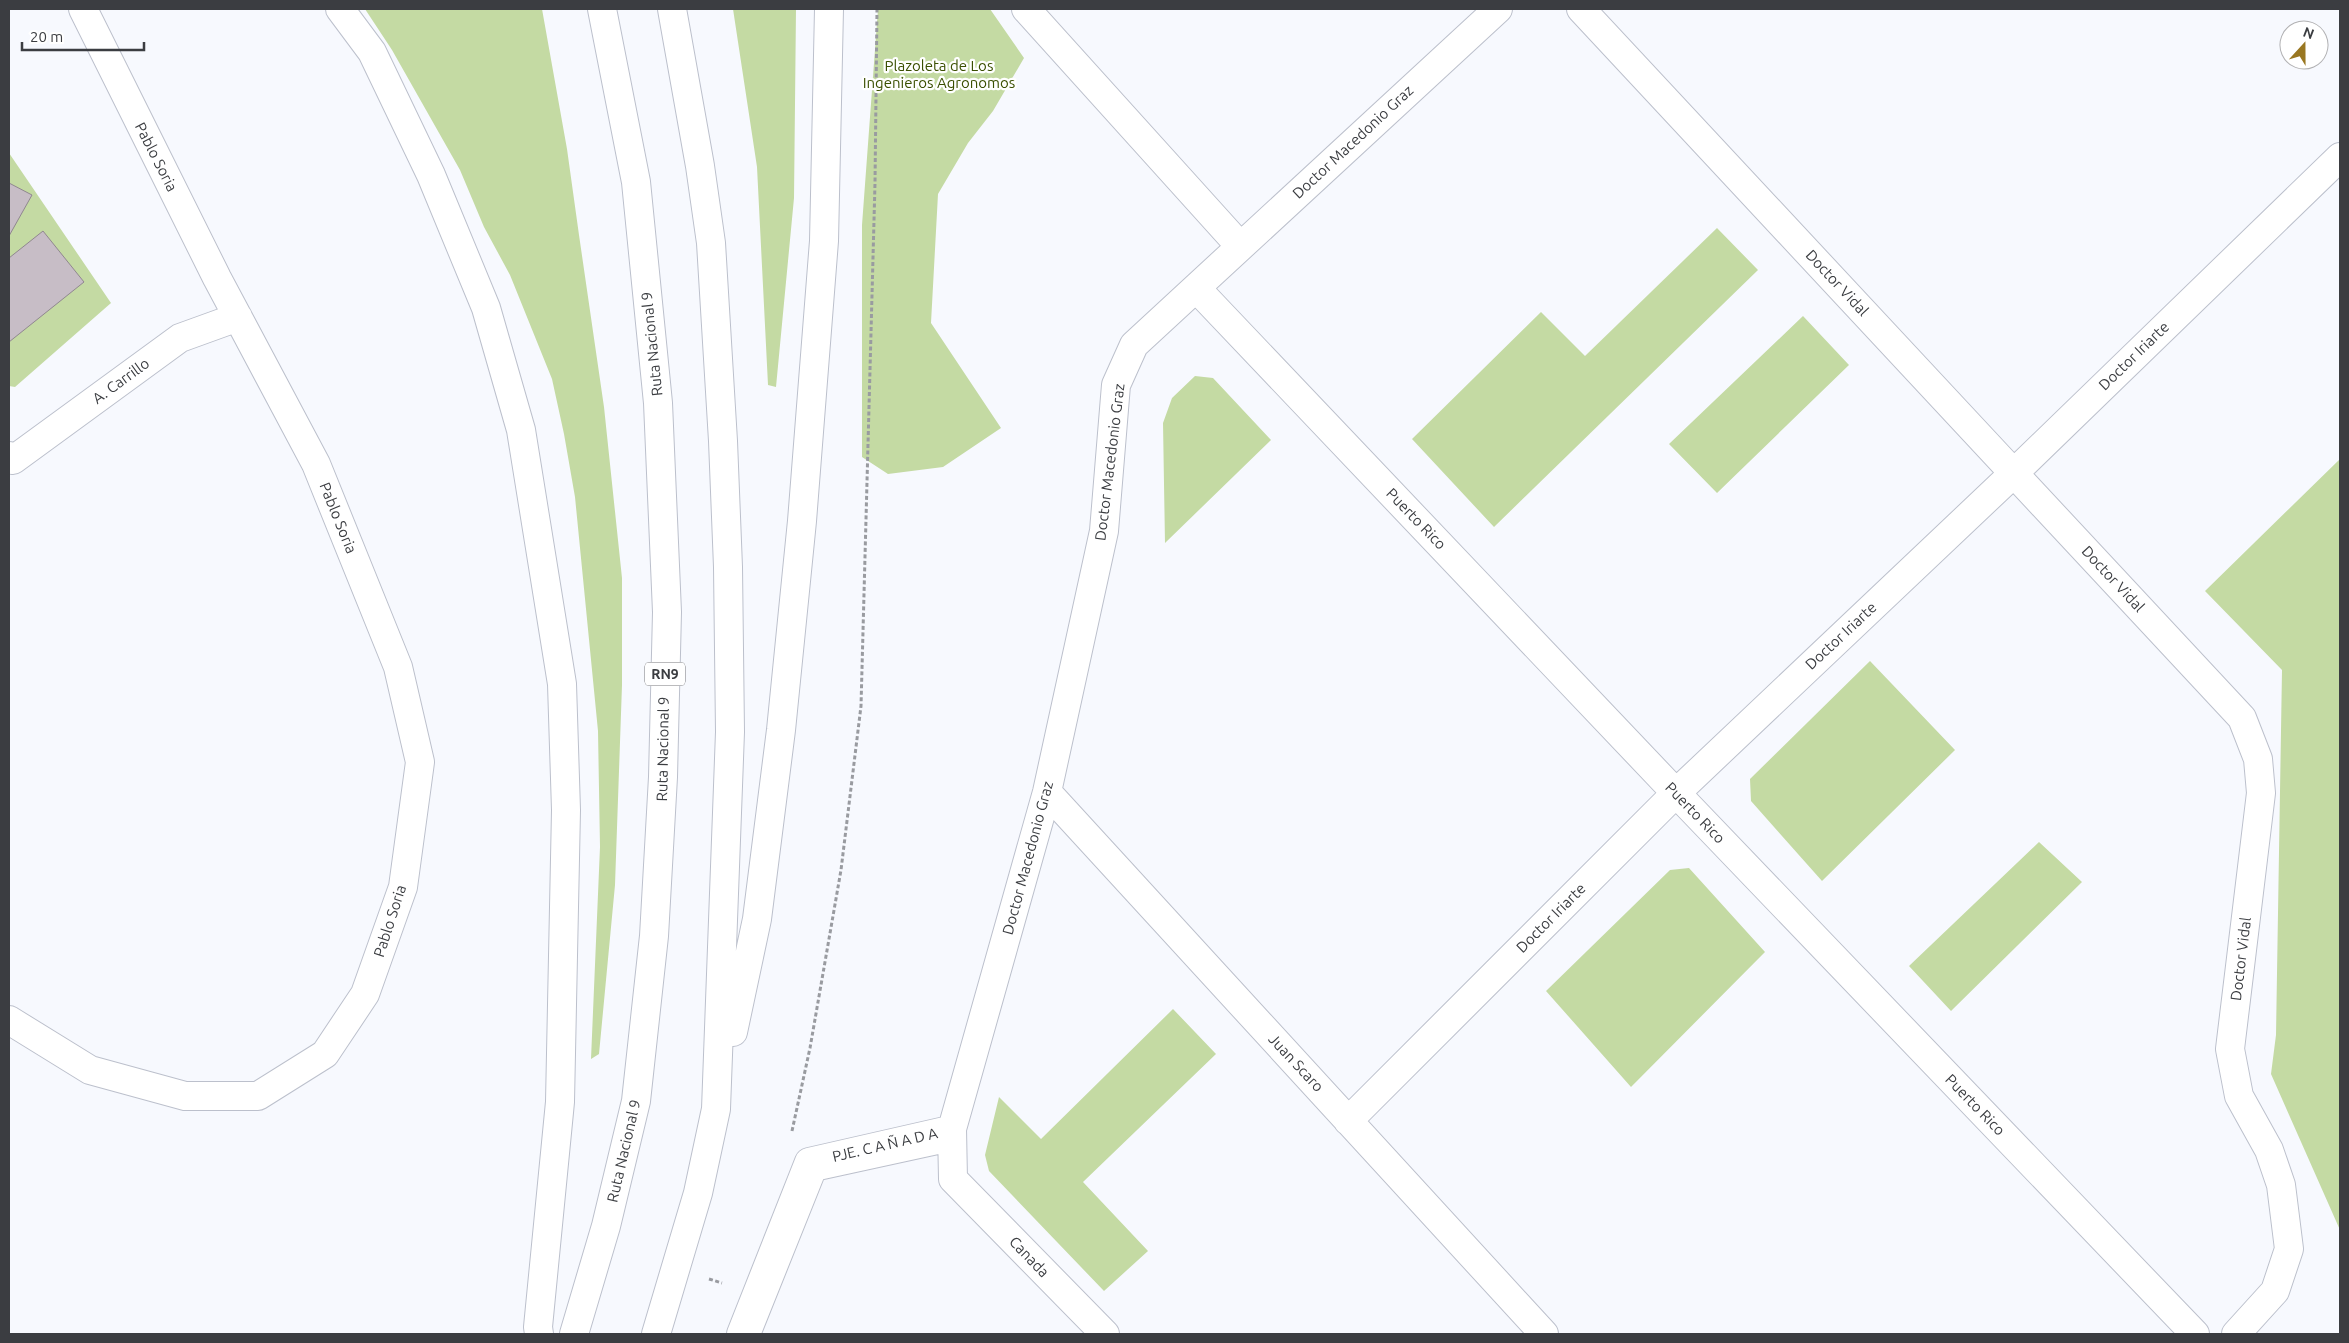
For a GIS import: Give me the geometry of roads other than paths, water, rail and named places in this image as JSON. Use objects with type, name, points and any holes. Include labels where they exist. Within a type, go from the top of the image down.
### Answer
[{"type":"main road","name":"Pablo Soria","points":[[9,1020],[90,1070],[184,1096],[258,1096],[325,1054],[365,994],[403,888],[420,762],[398,667],[316,464],[238,317],[83,9]]},
{"type":"main road","points":[[340,9],[372,52],[431,175],[486,308],[521,430],[562,684],[566,810],[560,1102],[538,1327],[539,1334]]},
{"type":"main road","name":"Ruta Nacional 9","points":[[574,1334],[606,1226],[636,1101],[655,926],[663,777],[667,612],[658,403],[636,182],[602,9]]},
{"type":"main road","points":[[672,9],[700,166],[711,243],[723,441],[728,567],[730,732],[716,1109]]},
{"type":"main road","points":[[656,1334],[698,1193],[757,919],[781,730],[802,521],[824,241],[829,9]]},
{"type":"main road","points":[[1026,9],[1240,246]]},
{"type":"main road","name":"Doctor Macedonio Graz","points":[[953,1179],[952,1129],[1047,792],[1104,531],[1116,385],[1134,345],[1498,9]]},
{"type":"main road","name":"Doctor Vidal","points":[[1581,9],[2242,718],[2258,759],[2261,793],[2230,1049],[2239,1096],[2269,1150],[2281,1185],[2289,1249],[2275,1291],[2236,1334]]},
{"type":"main road","name":"Doctor Iriarte","points":[[1348,1121],[1676,793],[2014,472],[2340,156]]},
{"type":"main road","name":"Puerto Rico","points":[[1197,288],[1676,793],[2195,1334]]},
{"type":"main road","name":"A. Carrillo","points":[[11,458],[180,338],[238,317]]},
{"type":"main road","name":"Juan Scaro","points":[[1047,792],[1544,1334]]},
{"type":"main road","name":"PJE. C A Ñ A D A","points":[[741,1334],[809,1162],[945,1131],[946,1138],[813,1167],[746,1334]]},
{"type":"main road","name":"Canada","points":[[953,1179],[1105,1334]]},
{"type":"park label","name":"Plazoleta de Los Ingenieros Agronomos","points":[[939,74]]}]
